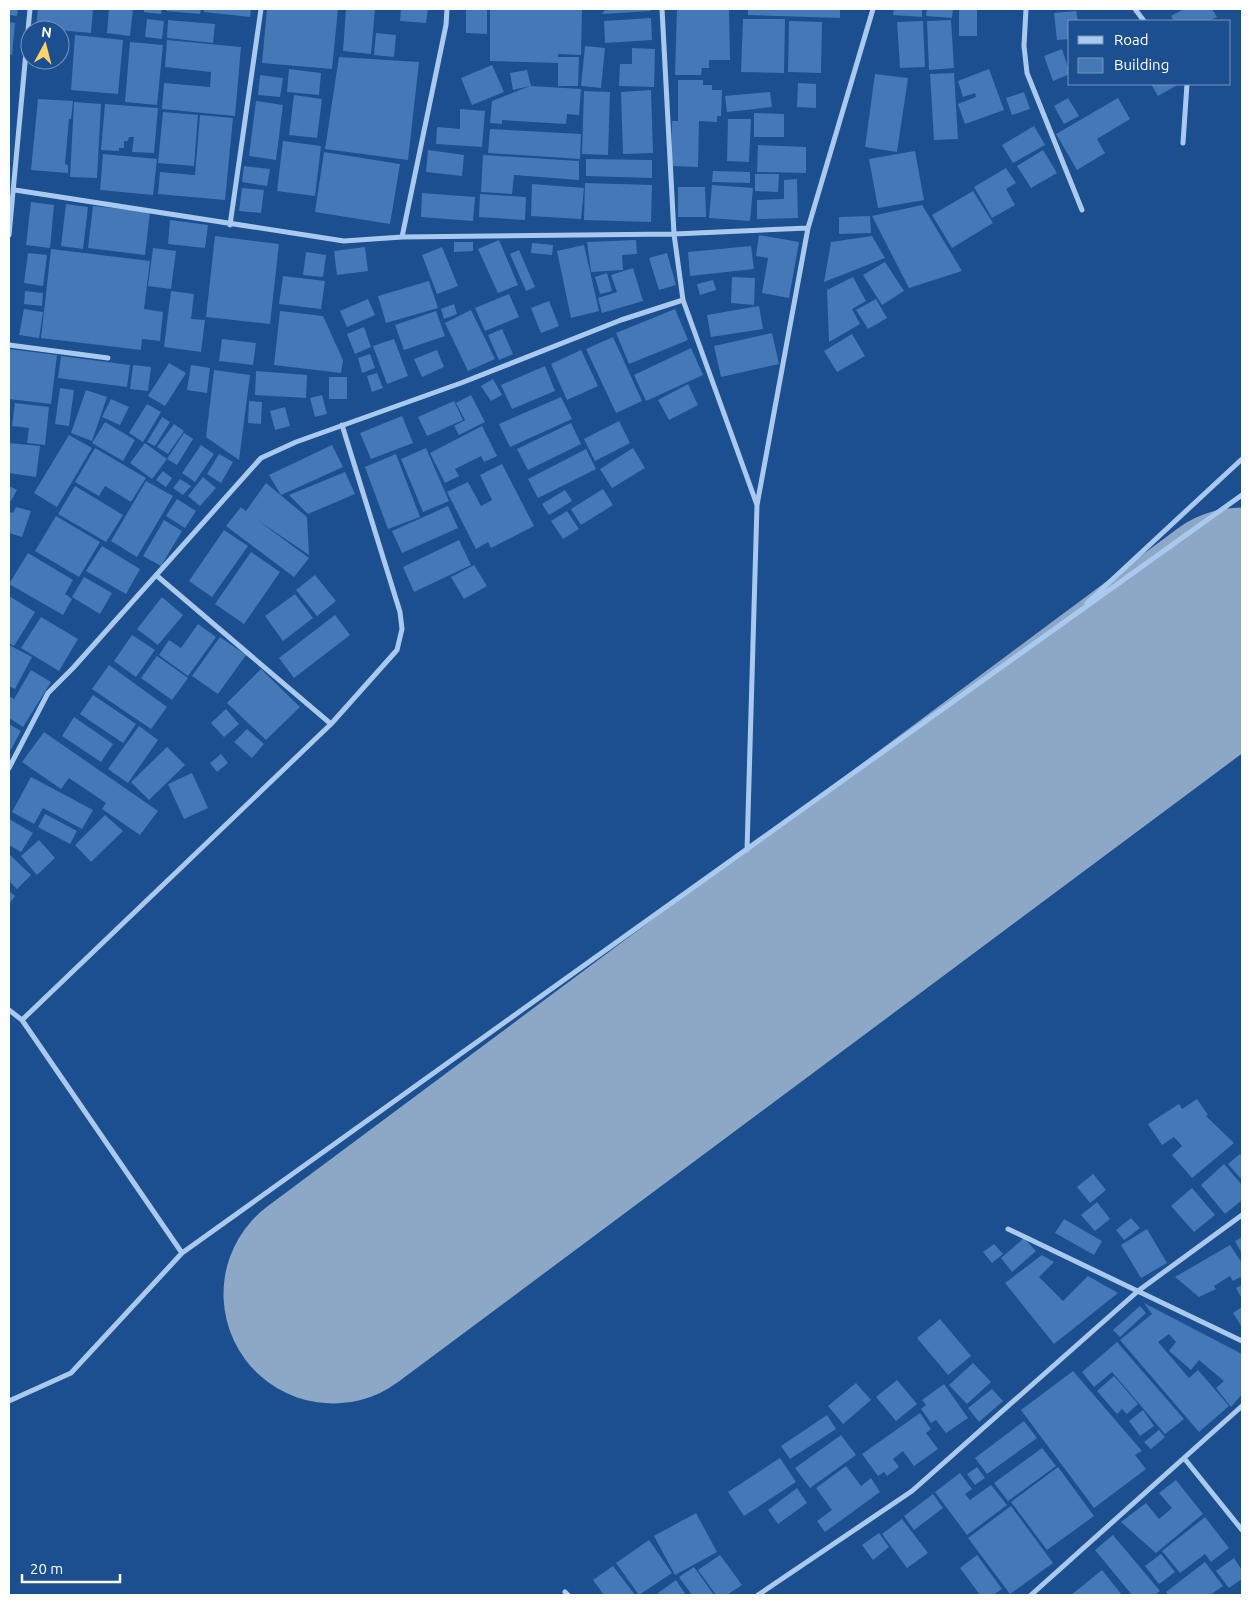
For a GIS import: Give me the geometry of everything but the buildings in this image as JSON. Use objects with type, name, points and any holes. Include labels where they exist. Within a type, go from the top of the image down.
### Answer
[{"type":"street","points":[[9,235],[15,190],[30,9]]},
{"type":"street","points":[[230,225],[261,9]]},
{"type":"street","points":[[402,237],[446,25],[447,9]]},
{"type":"street","points":[[662,9],[674,234],[683,300],[757,505]]},
{"type":"street","points":[[747,850],[757,505],[808,228],[873,9]]},
{"type":"street","points":[[1026,9],[1024,46],[1027,73],[1082,210]]},
{"type":"street","points":[[1135,9],[1143,20]]},
{"type":"street","points":[[1183,143],[1187,85]]},
{"type":"street","points":[[15,190],[230,225],[344,241],[402,237],[674,234],[808,228]]},
{"type":"street","points":[[9,768],[48,692],[261,458],[276,449],[461,383],[621,320],[683,300]]},
{"type":"street","points":[[9,344],[108,358]]},
{"type":"street","points":[[22,1020],[331,724],[397,650],[402,629],[400,612],[342,425]]},
{"type":"street","points":[[1071,618],[1242,459]]},
{"type":"street","points":[[9,1401],[71,1373],[182,1253],[1242,496]]},
{"type":"street","points":[[156,575],[331,724]]},
{"type":"street","points":[[9,1010],[22,1020],[182,1253]]},
{"type":"street","points":[[758,1595],[912,1490],[1138,1291],[1242,1215]]},
{"type":"street","points":[[1008,1229],[1242,1341]]},
{"type":"street","points":[[1031,1595],[1242,1406]]},
{"type":"street","points":[[1184,1458],[1242,1530]]},
{"type":"runway","points":[[333,1294],[1242,617]]}]
